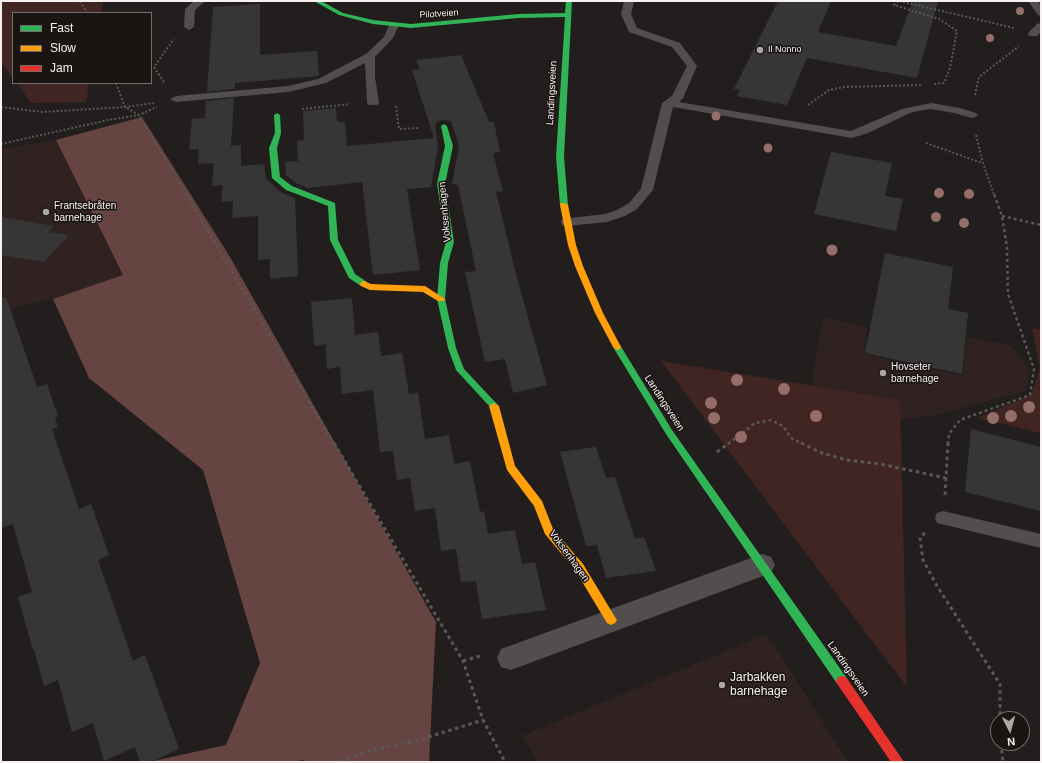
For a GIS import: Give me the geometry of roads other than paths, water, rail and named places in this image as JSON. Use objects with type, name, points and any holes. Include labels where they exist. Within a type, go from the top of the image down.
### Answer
[{"type":"street","name":"Pilotveien","points":[[317,1],[340,14],[373,22],[394,25],[430,25],[518,16],[568,15]]},
{"type":"street","name":"Landingsveien","points":[[569,1],[560,157],[563,200],[567,222],[579,266],[599,313],[613,341],[661,420],[898,762]]},
{"type":"street","points":[[277,115],[278,133],[273,148],[276,178],[289,188],[332,204],[334,240],[352,276],[370,287],[425,289],[441,299]]},
{"type":"street","name":"Voksenhagen","points":[[444,126],[449,146],[441,184],[450,242],[444,263],[441,299],[452,348],[460,370],[493,404],[510,467],[538,504],[549,531],[579,567],[611,620]]},
{"type":"street","points":[[511,658],[762,565]]},
{"type":"lane","points":[[189,27],[190,9],[200,1]]},
{"type":"lane","points":[[567,222],[607,218],[621,214],[633,206],[647,190],[668,103],[677,98],[692,66],[676,45],[633,30],[626,14],[629,1]]},
{"type":"lane","points":[[1033,1],[1041,13]]},
{"type":"lane","points":[[176,99],[288,89],[322,81],[370,56],[388,38],[394,25]]},
{"type":"lane","points":[[370,56],[370,77],[373,103]]},
{"type":"lane","points":[[668,103],[852,135],[864,131],[906,111],[917,108],[931,106],[956,110],[972,115]]},
{"type":"lane","points":[[943,518],[1041,542]]},
{"type":"place","name":"Il Nonno","points":[[760,50]]},
{"type":"place","name":"Frantsebråten barnehage","points":[[46,212]]},
{"type":"place","name":"Hovseter barnehage","points":[[883,373]]},
{"type":"place","name":"Jarbakken barnehage","points":[[722,685]]}]
